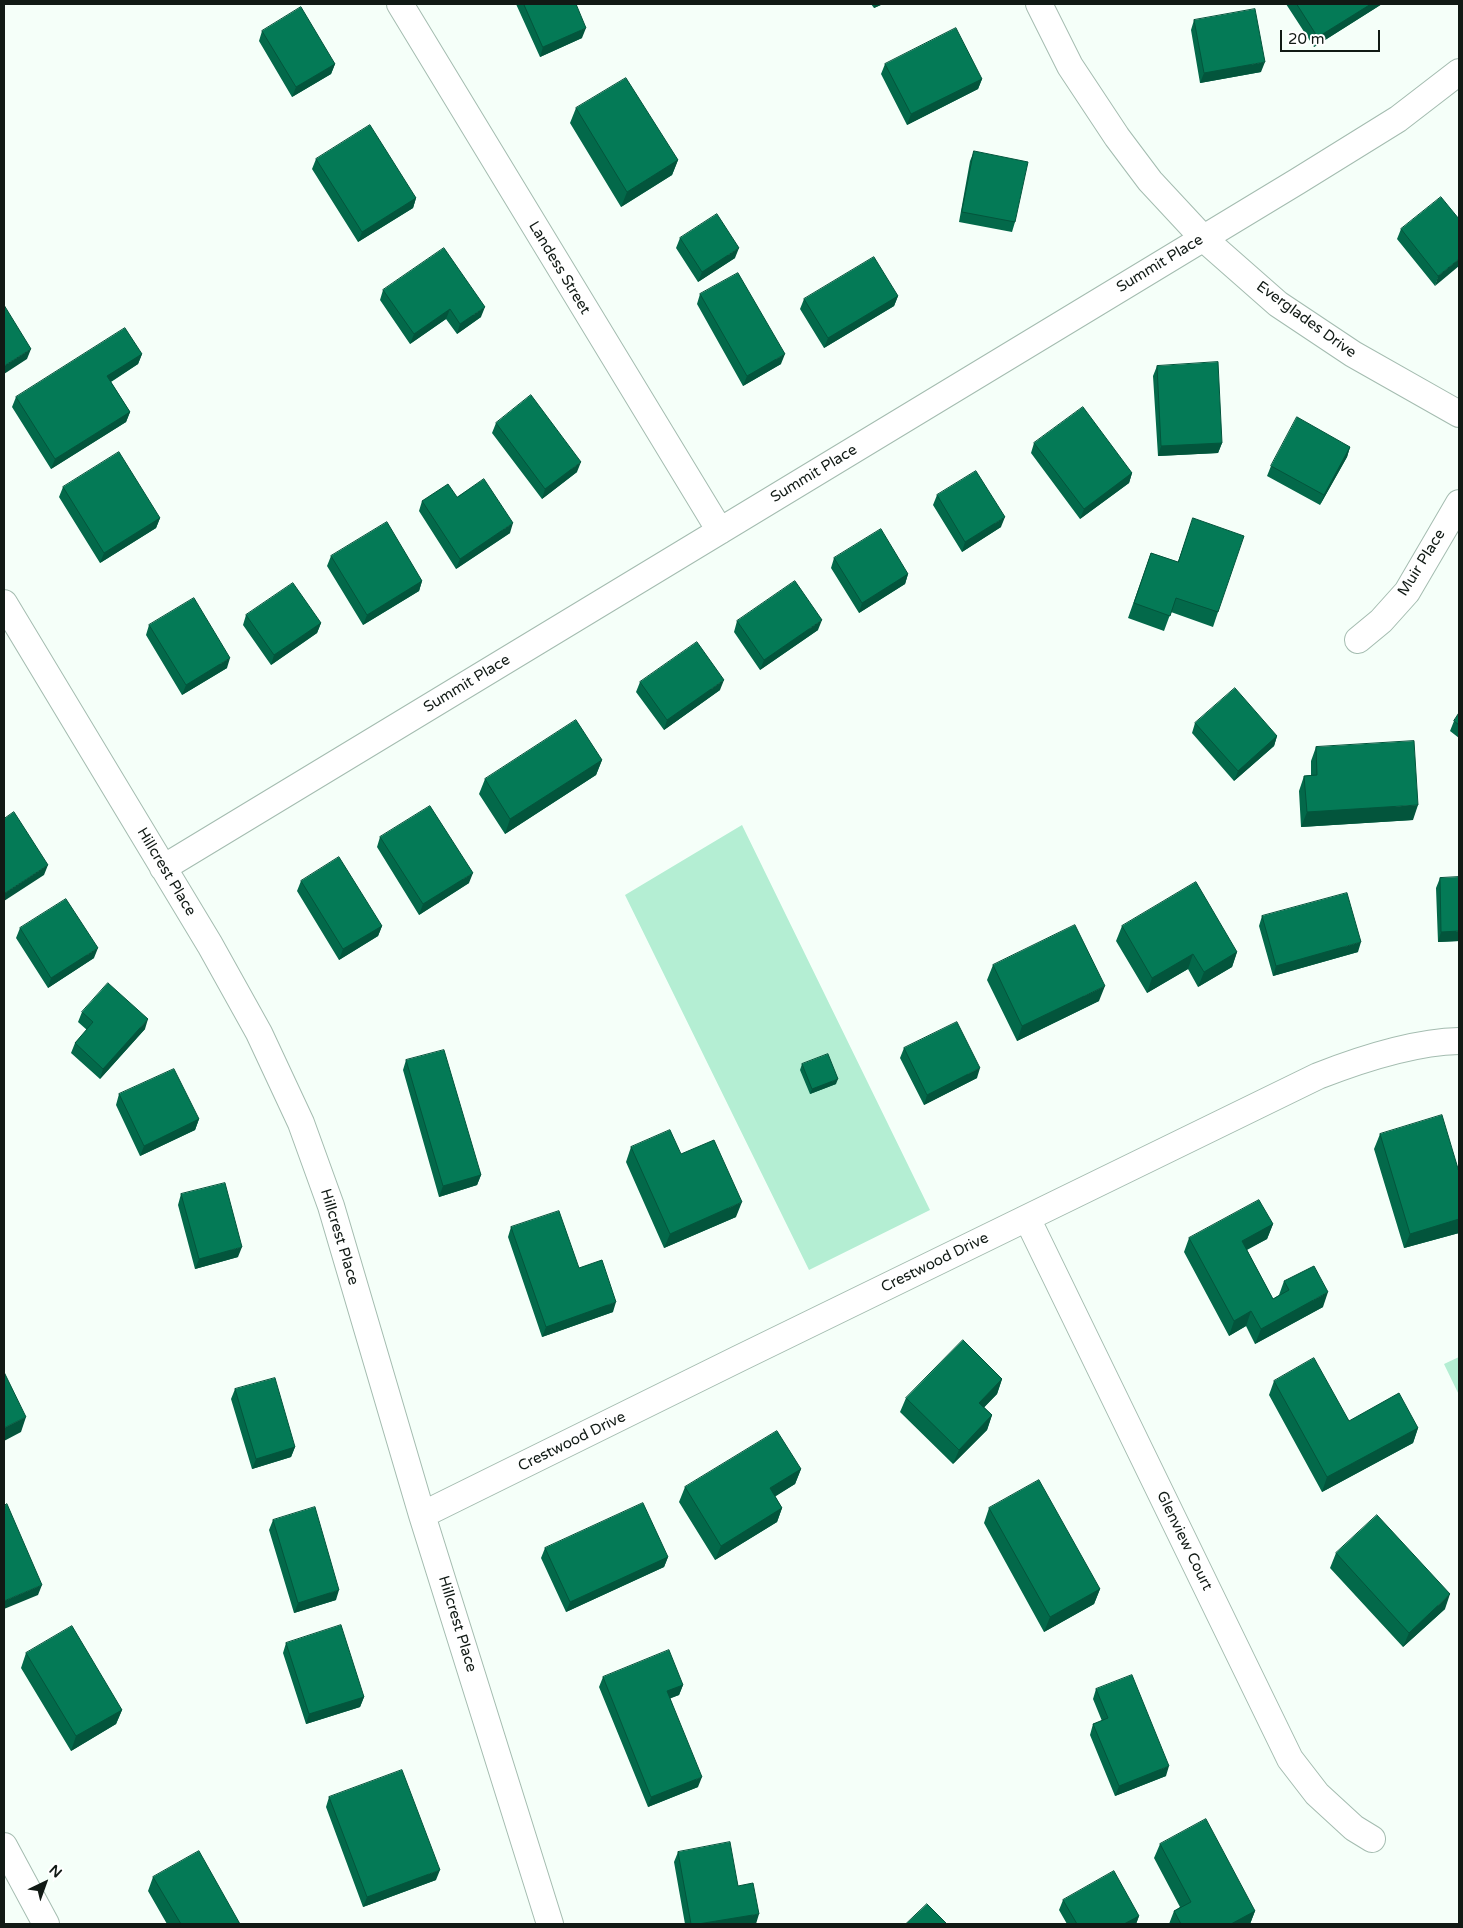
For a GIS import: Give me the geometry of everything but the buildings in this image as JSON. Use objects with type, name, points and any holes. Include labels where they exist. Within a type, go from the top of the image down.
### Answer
[{"type":"street","name":"Landess Street","points":[[400,4],[720,531]]},
{"type":"street","name":"Everglades Drive","points":[[1039,4],[1070,66],[1117,137],[1150,181],[1203,238],[1278,304],[1353,354],[1459,414]]},
{"type":"street","name":"Summit Place","points":[[163,868],[1398,119],[1459,72]]},
{"type":"street","name":"Muir Place","points":[[1358,640],[1381,621],[1407,592],[1459,503]]},
{"type":"street","name":"Hillcrest Place","points":[[5,606],[210,945],[260,1033],[301,1123],[331,1206],[422,1515],[550,1924]]},
{"type":"street","name":"Crestwood Drive","points":[[422,1515],[1026,1218],[1325,1074],[1397,1050],[1459,1041]]},
{"type":"street","name":"Glenview Court","points":[[1026,1218],[1290,1759],[1317,1794],[1354,1828],[1372,1839]]},
{"type":"street","points":[[4,1846],[46,1924]]},
{"type":"green space","points":[[742,825],[930,1210],[809,1270],[625,895]]},
{"type":"green space","points":[[1459,1357],[1459,1395],[1444,1364]]}]
